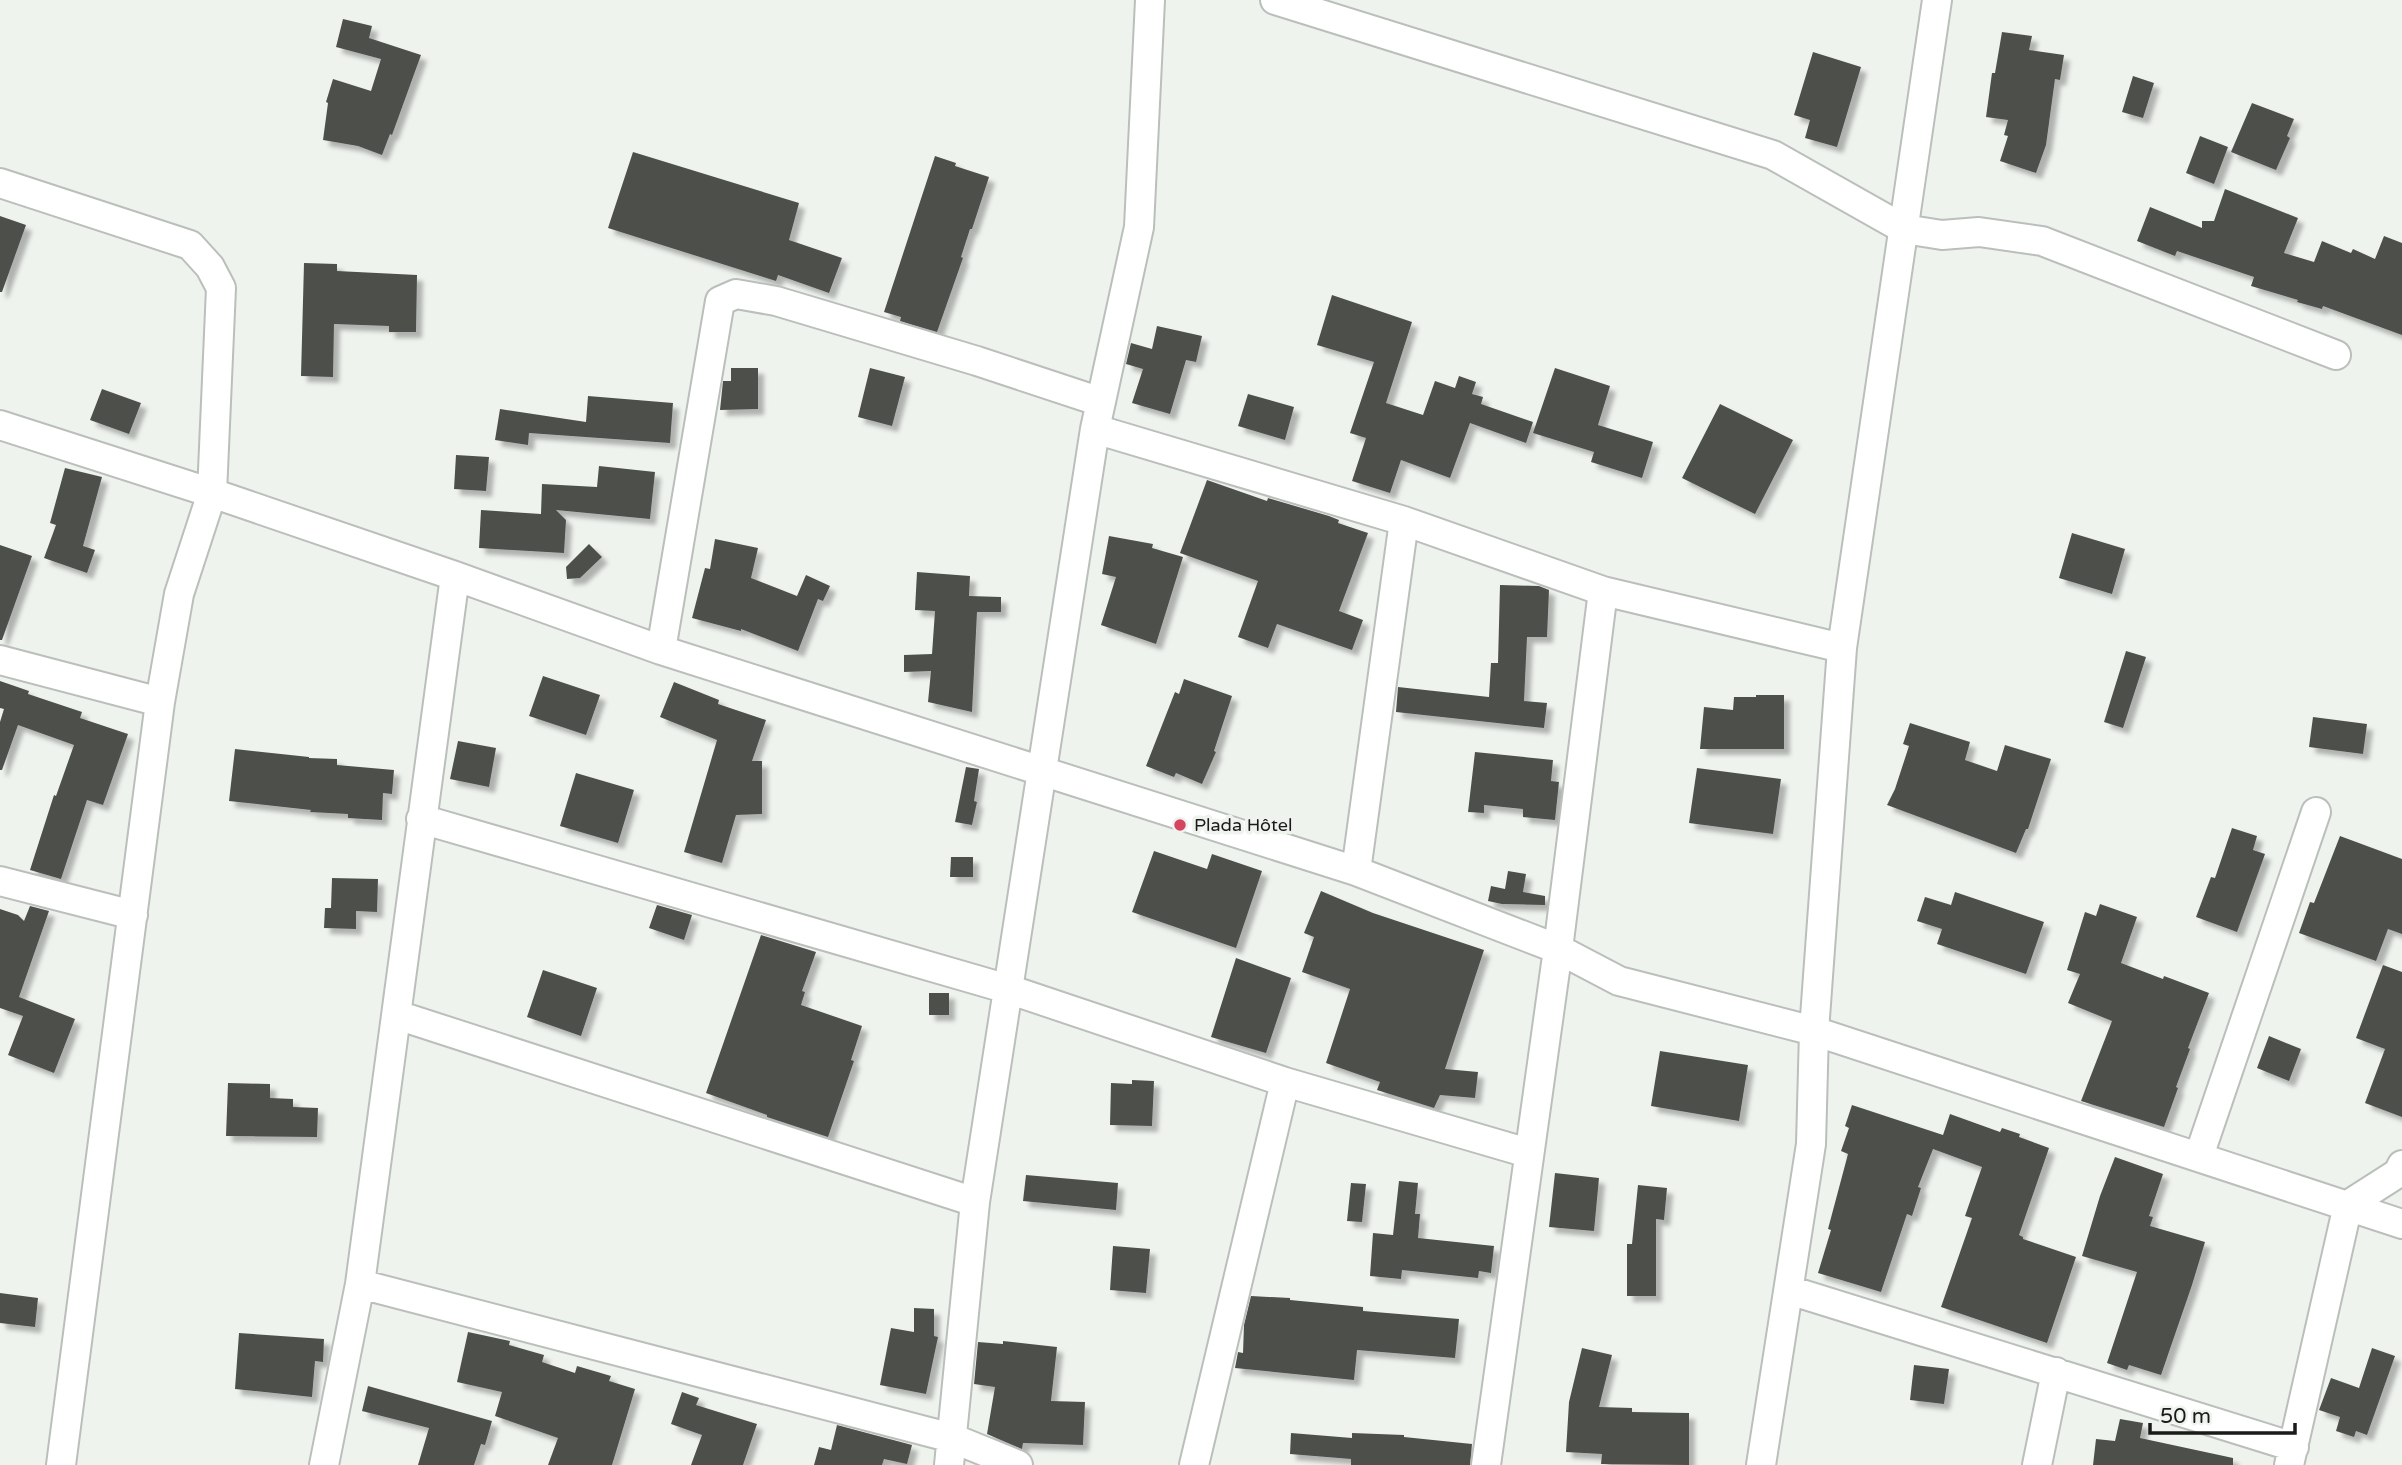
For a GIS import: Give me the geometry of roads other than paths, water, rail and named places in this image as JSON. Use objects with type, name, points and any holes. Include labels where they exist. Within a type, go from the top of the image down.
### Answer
[{"type":"street","points":[[951,1451],[975,1202],[1041,771],[1098,415],[1139,227],[1150,0]]},
{"type":"street","points":[[1275,0],[1773,155],[1904,229],[1942,234],[1979,232],[2042,241],[2336,355]]},
{"type":"street","points":[[1760,1465],[1811,1144],[1814,1031],[1842,648],[1937,0]]},
{"type":"street","points":[[0,183],[190,245],[210,267],[220,288],[212,493],[179,594],[160,702],[61,1465]]},
{"type":"street","points":[[661,650],[720,302],[736,294],[776,302],[976,361],[1098,415],[1603,591],[1842,648]]},
{"type":"street","points":[[0,425],[212,493],[661,650],[1356,871],[1558,949],[1619,981],[1814,1031],[2402,1224]]},
{"type":"street","points":[[1356,871],[1404,521]]},
{"type":"street","points":[[328,1464],[360,1284],[455,576]]},
{"type":"street","points":[[1486,1465],[1558,949],[1603,591]]},
{"type":"street","points":[[0,660],[160,702]]},
{"type":"street","points":[[2199,1156],[2316,812]]},
{"type":"street","points":[[421,819],[1008,989],[1284,1082],[1528,1153]]},
{"type":"street","points":[[0,881],[133,915]]},
{"type":"street","points":[[397,1015],[975,1202]]},
{"type":"street","points":[[1194,1465],[1284,1082]]},
{"type":"street","points":[[1789,1290],[2056,1372],[2291,1456],[2348,1205],[2398,1173],[2402,1166]]},
{"type":"street","points":[[360,1284],[951,1451],[1018,1465]]},
{"type":"street","points":[[2037,1465],[2056,1372]]},
{"type":"place","name":"Plada Hôtel","points":[[1180,825]]}]
